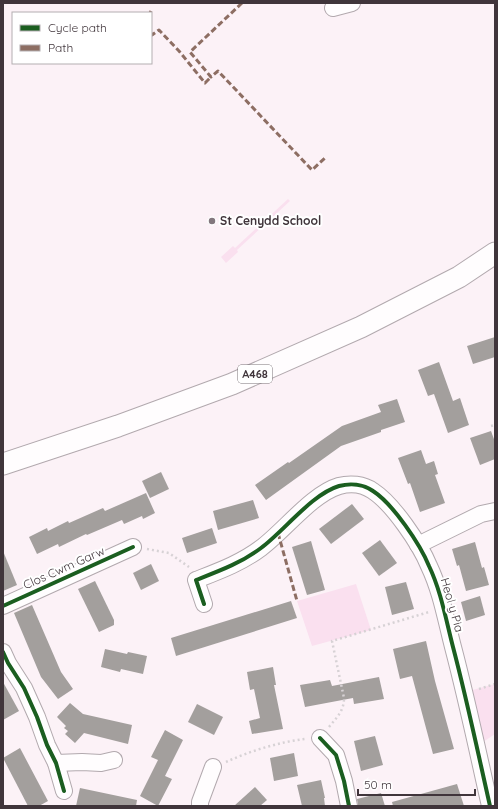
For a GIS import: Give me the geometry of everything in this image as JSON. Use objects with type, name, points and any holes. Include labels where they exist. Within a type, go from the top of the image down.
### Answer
[{"type":"main road","name":"A468","points":[[3,464],[118,426],[232,384],[361,327],[459,277],[494,253]]},
{"type":"street","points":[[333,8],[352,3]]},
{"type":"street","name":"Heol y Pia","points":[[204,604],[196,580],[226,569],[262,548],[319,496],[330,489],[352,484],[372,490],[394,511],[418,545],[429,565],[443,608],[465,692],[490,806]]},
{"type":"street","points":[[418,545],[482,514],[495,511]]},
{"type":"street","name":"Clos Cwm Garw","points":[[3,606],[133,547]]},
{"type":"street","points":[[4,660],[24,688],[37,717],[47,745],[56,763],[64,790]]},
{"type":"street","points":[[320,738],[336,755],[344,781],[349,806]]},
{"type":"street","points":[[56,763],[101,763],[114,760]]},
{"type":"street","points":[[200,806],[200,802],[213,768]]},
{"type":"path","points":[[491,426],[495,425]]},
{"type":"path","points":[[213,768],[251,752],[295,740],[320,738],[340,714],[344,706],[344,698],[332,641],[443,608]]},
{"type":"shaded area","points":[[288,199],[290,201],[237,250],[238,252],[226,263],[221,257],[233,246],[235,248]]},
{"type":"shaded area","points":[[356,584],[371,630],[312,646],[297,601]]},
{"type":"shaded area","points":[[495,684],[495,734],[477,746],[465,692]]},
{"type":"building","points":[[495,337],[495,357],[473,364],[467,346]]},
{"type":"building","points":[[439,362],[453,401],[460,398],[469,425],[448,433],[434,394],[428,396],[418,370]]},
{"type":"building","points":[[397,399],[405,422],[341,446],[266,500],[255,485],[342,426],[381,412],[378,405]]},
{"type":"building","points":[[491,431],[495,442],[495,459],[480,465],[470,438]]},
{"type":"building","points":[[421,450],[426,464],[434,461],[438,474],[435,475],[445,503],[420,512],[410,483],[408,484],[398,458]]},
{"type":"building","points":[[161,472],[169,489],[150,498],[142,481]]},
{"type":"building","points":[[146,493],[155,513],[143,519],[142,516],[124,524],[122,520],[87,535],[86,534],[59,547],[58,544],[37,554],[29,537],[47,528],[48,531],[68,521],[69,523],[103,508],[105,511]]},
{"type":"building","points":[[253,500],[259,518],[218,530],[213,511]]},
{"type":"building","points":[[352,504],[364,519],[331,544],[319,529]]},
{"type":"building","points":[[212,528],[217,543],[187,553],[182,538]]},
{"type":"building","points":[[380,540],[397,563],[379,576],[362,553]]},
{"type":"building","points":[[311,541],[325,590],[307,595],[292,547]]},
{"type":"building","points":[[475,542],[482,568],[484,567],[489,585],[466,591],[459,565],[457,566],[452,549]]},
{"type":"building","points":[[3,551],[17,585],[3,591]]},
{"type":"building","points":[[151,564],[159,581],[141,590],[133,573]]},
{"type":"building","points":[[95,581],[114,620],[114,625],[99,632],[78,589]]},
{"type":"building","points":[[406,582],[414,609],[392,615],[385,587]]},
{"type":"building","points":[[480,596],[485,615],[466,621],[461,602]]},
{"type":"building","points":[[291,601],[297,618],[176,656],[171,638]]},
{"type":"building","points":[[32,605],[61,672],[73,689],[58,699],[41,677],[14,613]]},
{"type":"building","points":[[426,641],[435,681],[454,749],[433,754],[412,676],[400,679],[393,649]]},
{"type":"building","points":[[105,649],[127,654],[128,652],[147,656],[143,674],[121,669],[120,672],[101,667]]},
{"type":"building","points":[[273,667],[276,685],[274,685],[283,729],[252,734],[249,721],[260,718],[254,689],[250,690],[247,672]]},
{"type":"building","points":[[379,677],[384,699],[354,704],[353,698],[305,707],[300,685],[330,680],[332,686]]},
{"type":"building","points":[[3,682],[19,711],[3,720]]},
{"type":"building","points":[[70,703],[83,714],[132,725],[128,744],[84,733],[75,743],[65,734],[68,731],[64,728],[66,726],[57,717]]},
{"type":"building","points":[[197,704],[223,717],[214,735],[188,722]]},
{"type":"building","points":[[165,730],[183,740],[165,776],[172,779],[158,806],[140,796],[158,760],[151,757]]},
{"type":"building","points":[[375,736],[383,765],[361,771],[354,741]]},
{"type":"building","points":[[20,748],[48,801],[39,806],[28,806],[3,758]]},
{"type":"building","points":[[294,753],[298,776],[274,781],[270,758]]},
{"type":"building","points":[[321,780],[325,798],[325,806],[302,806],[297,785]]},
{"type":"building","points":[[457,784],[464,806],[393,806],[392,802]]},
{"type":"building","points":[[255,787],[267,800],[260,806],[234,806]]},
{"type":"building","points":[[80,788],[137,800],[136,806],[76,806]]},
{"type":"building","points":[[381,793],[385,806],[358,806],[357,799]]},
{"type":"marked path","points":[[242,3],[190,52],[211,77],[218,71],[312,170],[326,157]]},
{"type":"marked path","points":[[152,35],[159,30],[179,51],[205,83],[211,77]]},
{"type":"marked path","points":[[278,533],[297,601]]},
{"type":"cycle path","points":[[204,604],[196,580],[230,566],[261,548],[298,514],[329,490],[339,486],[356,485],[373,491],[389,505],[413,536],[425,557],[437,585],[468,707],[490,806]]},
{"type":"cycle path","points":[[3,606],[133,547]]},
{"type":"cycle path","points":[[3,652],[8,663],[24,688],[37,717],[47,745],[56,763],[64,791]]},
{"type":"cycle path","points":[[320,738],[336,755],[344,781],[349,806]]},
{"type":"place","name":"St Cenydd School","points":[[212,221]]}]
